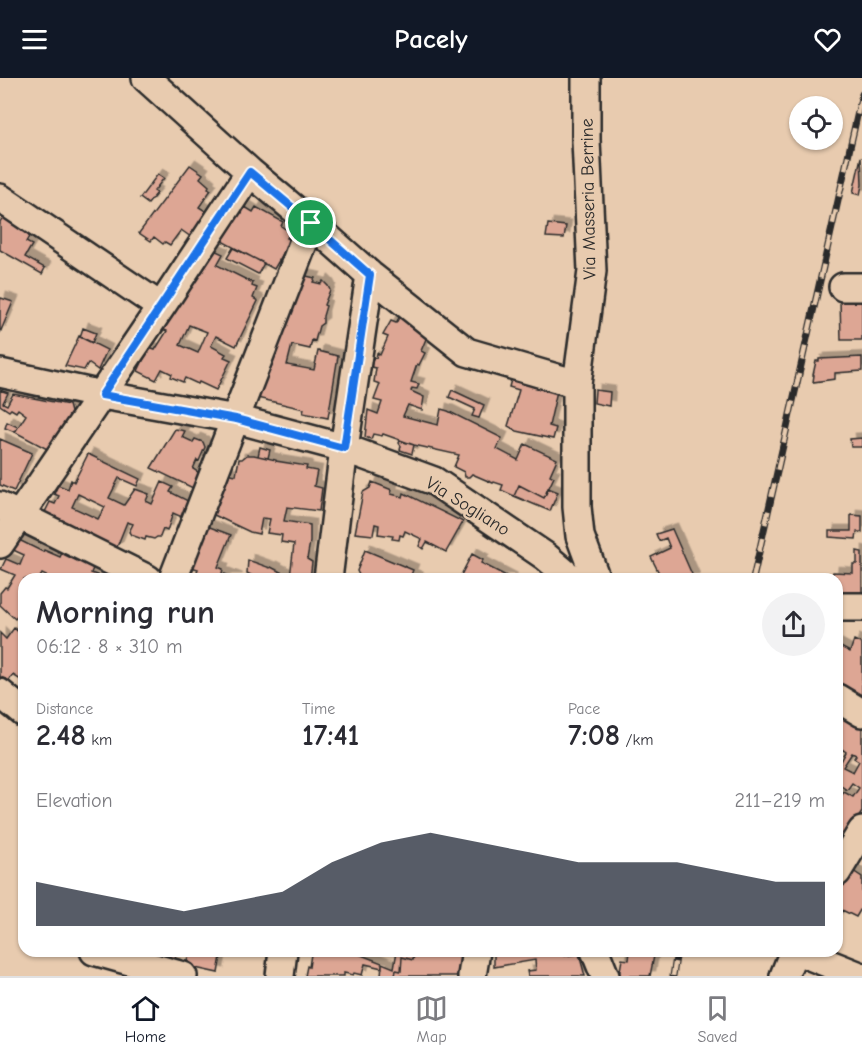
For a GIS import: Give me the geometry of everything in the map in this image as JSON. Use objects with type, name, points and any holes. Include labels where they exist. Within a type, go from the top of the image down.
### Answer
[{"type":"street","points":[[146,78],[250,172],[370,275],[467,352],[578,384]]},
{"type":"street","name":"Via Masseria Berrine","points":[[580,536],[577,507],[578,384],[592,271],[585,78]]},
{"type":"street","points":[[0,544],[10,511],[102,395],[250,172]]},
{"type":"street","points":[[0,198],[161,307]]},
{"type":"street","points":[[175,573],[311,223]]},
{"type":"street","points":[[329,573],[344,448],[370,275]]},
{"type":"street","name":"Via Sogliano","points":[[0,373],[102,395],[236,419],[344,448],[434,481],[545,556],[565,573]]},
{"type":"street","points":[[10,511],[136,573]]},
{"type":"street","points":[[580,536],[594,573]]},
{"type":"street","name":"Via Sogliano","points":[[517,537],[547,543],[580,536]]},
{"type":"street","points":[[843,607],[862,607]]},
{"type":"street","points":[[0,693],[18,708]]},
{"type":"street","points":[[843,702],[862,713]]},
{"type":"street","points":[[846,860],[862,831]]},
{"type":"street","points":[[115,957],[183,976]]},
{"type":"street","points":[[280,976],[282,957]]},
{"type":"street","points":[[472,976],[475,957]]},
{"type":"street","points":[[597,957],[604,976]]},
{"type":"street","points":[[609,976],[612,957]]},
{"type":"street","points":[[784,976],[793,957]]},
{"type":"street","points":[[811,957],[860,976]]},
{"type":"building","points":[[861,157],[862,185],[860,195],[853,193]]},
{"type":"building","points":[[190,165],[203,174],[200,178],[211,190],[199,207],[207,212],[191,237],[181,230],[170,245],[165,242],[163,244],[154,237],[151,241],[139,233]]},
{"type":"building","points":[[158,174],[164,178],[154,191],[157,193],[148,204],[140,198]]},
{"type":"building","points":[[245,207],[253,212],[256,207],[283,222],[281,226],[290,232],[287,238],[291,240],[274,269],[220,240],[237,210],[242,213]]},
{"type":"building","points":[[4,215],[31,233],[26,242],[32,245],[25,257],[45,268],[42,274],[0,250],[0,222]]},
{"type":"building","points":[[548,224],[566,226],[564,238],[546,237]]},
{"type":"building","points":[[233,248],[264,263],[258,274],[227,258]]},
{"type":"building","points":[[212,249],[223,254],[217,265],[253,283],[252,286],[257,288],[253,298],[258,301],[236,346],[216,336],[211,346],[226,354],[224,357],[231,360],[216,390],[185,378],[183,382],[171,377],[172,374],[162,369],[156,380],[138,371],[149,348],[155,350],[167,331],[160,328]],"holes":[[[189,325],[207,332],[198,353],[180,345]]]},
{"type":"building","points":[[302,275],[315,278],[313,282],[321,284],[323,281],[330,290],[324,305],[326,306],[323,323],[319,326],[315,341],[312,340],[310,349],[292,345],[287,365],[314,370],[318,351],[338,356],[328,418],[303,413],[304,409],[257,398]]},
{"type":"building","points":[[862,296],[862,340],[841,340],[840,299]]},
{"type":"building","points":[[1,298],[13,302],[0,333],[0,301]]},
{"type":"building","points":[[401,314],[416,322],[414,328],[428,334],[421,351],[425,353],[419,365],[417,364],[411,382],[419,384],[417,389],[412,388],[411,391],[424,397],[422,410],[408,405],[403,416],[438,425],[441,409],[502,438],[497,449],[518,460],[525,444],[557,459],[550,475],[554,477],[544,498],[519,485],[514,496],[501,490],[503,485],[472,474],[465,477],[464,472],[454,467],[459,455],[414,445],[383,434],[382,436],[373,434],[371,439],[365,437],[368,410],[378,414],[382,402],[374,400],[380,384],[374,382],[376,368],[371,367],[373,357],[376,358],[377,353],[380,355],[388,337],[383,335],[391,321],[396,323]]},
{"type":"building","points":[[83,328],[96,333],[92,343],[80,337]]},
{"type":"building","points":[[79,336],[107,350],[98,370],[88,363],[84,370],[65,366]]},
{"type":"building","points":[[862,357],[862,371],[835,373],[835,379],[813,382],[816,361],[819,359]]},
{"type":"building","points":[[513,372],[557,391],[549,426],[556,428],[553,439],[517,431],[508,426],[519,390],[509,387]]},
{"type":"building","points":[[0,390],[8,393],[3,403],[7,405],[13,394],[69,405],[72,416],[49,450],[15,432],[26,415],[18,409],[16,412],[11,409],[9,411],[0,405]]},
{"type":"building","points":[[452,390],[484,405],[479,418],[472,416],[475,409],[449,397]]},
{"type":"building","points":[[595,390],[610,392],[609,406],[594,403]]},
{"type":"building","points":[[7,422],[18,427],[15,432],[5,428]]},
{"type":"building","points":[[175,429],[185,431],[182,437],[193,442],[195,439],[203,442],[205,447],[193,469],[201,474],[195,489],[151,468]]},
{"type":"building","points":[[862,438],[862,447],[851,447],[850,439]]},
{"type":"building","points":[[0,439],[32,453],[14,491],[0,485]]},
{"type":"building","points":[[400,441],[414,445],[412,454],[400,450]]},
{"type":"building","points":[[260,447],[270,450],[268,458],[258,456]]},
{"type":"building","points":[[88,454],[140,479],[137,486],[119,478],[109,498],[124,505],[135,489],[149,494],[146,501],[152,504],[162,482],[173,487],[170,492],[190,502],[184,518],[173,513],[167,531],[163,529],[160,537],[154,539],[146,537],[145,540],[131,535],[129,532],[133,524],[127,522],[115,548],[44,514],[50,502],[55,504],[59,496],[54,494],[58,485],[68,489],[71,480],[74,482]],"holes":[[[78,494],[105,507],[98,519],[72,507]]]},
{"type":"building","points":[[247,455],[254,455],[307,466],[306,469],[317,471],[314,486],[322,488],[319,511],[287,507],[284,521],[310,525],[307,559],[312,562],[311,573],[290,573],[294,544],[281,542],[282,535],[267,533],[270,519],[262,518],[259,534],[212,514],[227,473],[236,475],[239,459]]},
{"type":"building","points":[[372,482],[392,490],[391,494],[403,497],[404,493],[463,522],[446,552],[427,542],[423,549],[419,546],[422,539],[405,531],[403,536],[400,535],[399,540],[392,539],[393,536],[378,534],[379,525],[375,524],[373,535],[355,533],[363,492],[370,488]]},
{"type":"building","points":[[519,485],[544,498],[548,488],[558,492],[550,511],[514,496]]},
{"type":"building","points":[[851,515],[862,516],[862,532],[857,532],[856,539],[829,537],[829,531],[851,531]]},
{"type":"building","points":[[207,526],[231,535],[218,567],[223,569],[222,573],[196,573],[198,569],[191,567]]},
{"type":"building","points":[[672,529],[691,573],[659,573],[651,557],[670,548],[666,538],[659,541],[656,534]]},
{"type":"building","points":[[17,539],[43,552],[44,550],[60,557],[63,551],[94,566],[91,573],[18,573],[18,616],[15,619],[0,605],[0,593],[5,587],[7,588],[15,575],[1,569],[6,559],[20,565],[24,555],[11,549]]},
{"type":"building","points":[[365,550],[413,570],[412,573],[358,573]]},
{"type":"building","points":[[857,551],[862,552],[862,602],[843,602],[843,573],[833,572],[853,573],[853,564],[857,564]]},
{"type":"building","points":[[472,554],[483,560],[481,563],[500,573],[462,573]]},
{"type":"building","points":[[248,560],[282,573],[247,573]]},
{"type":"building","points":[[14,628],[18,632],[18,678],[13,675],[8,682],[0,676],[0,633],[6,639]]},
{"type":"building","points":[[854,640],[862,644],[862,705],[843,694],[843,648],[850,652]]},
{"type":"building","points":[[843,712],[862,724],[862,812],[843,841],[843,793],[853,797],[859,788],[852,783],[847,790],[843,787],[843,767],[843,758],[846,752],[843,750]],"holes":[[[852,753],[859,761],[853,772],[843,767]]]},
{"type":"building","points":[[850,869],[862,877],[862,907],[856,917],[843,910],[843,882]]},
{"type":"building","points":[[160,957],[175,957],[174,961]]},
{"type":"building","points":[[188,957],[221,957],[218,973],[186,966]]},
{"type":"building","points":[[311,957],[366,957],[382,963],[382,968],[365,964],[362,975],[344,973],[344,976],[305,976],[307,966],[309,967]]},
{"type":"building","points":[[396,957],[402,957],[401,971],[396,970],[395,976],[381,976],[382,963],[394,968]]},
{"type":"building","points":[[402,957],[413,960],[414,957],[464,957],[462,976],[395,976],[396,970],[401,971]]},
{"type":"building","points":[[494,957],[580,957],[585,976],[528,976],[527,971],[536,970],[535,960],[494,967]]},
{"type":"building","points":[[629,957],[654,957],[650,976],[619,976],[622,959],[629,960]]},
{"type":"railway","points":[[754,573],[862,94]]},
{"type":"railway","points":[[673,976],[676,957]]},
{"type":"route","points":[[250,172],[311,223],[370,275],[344,448],[236,419],[102,395],[250,172]]}]
